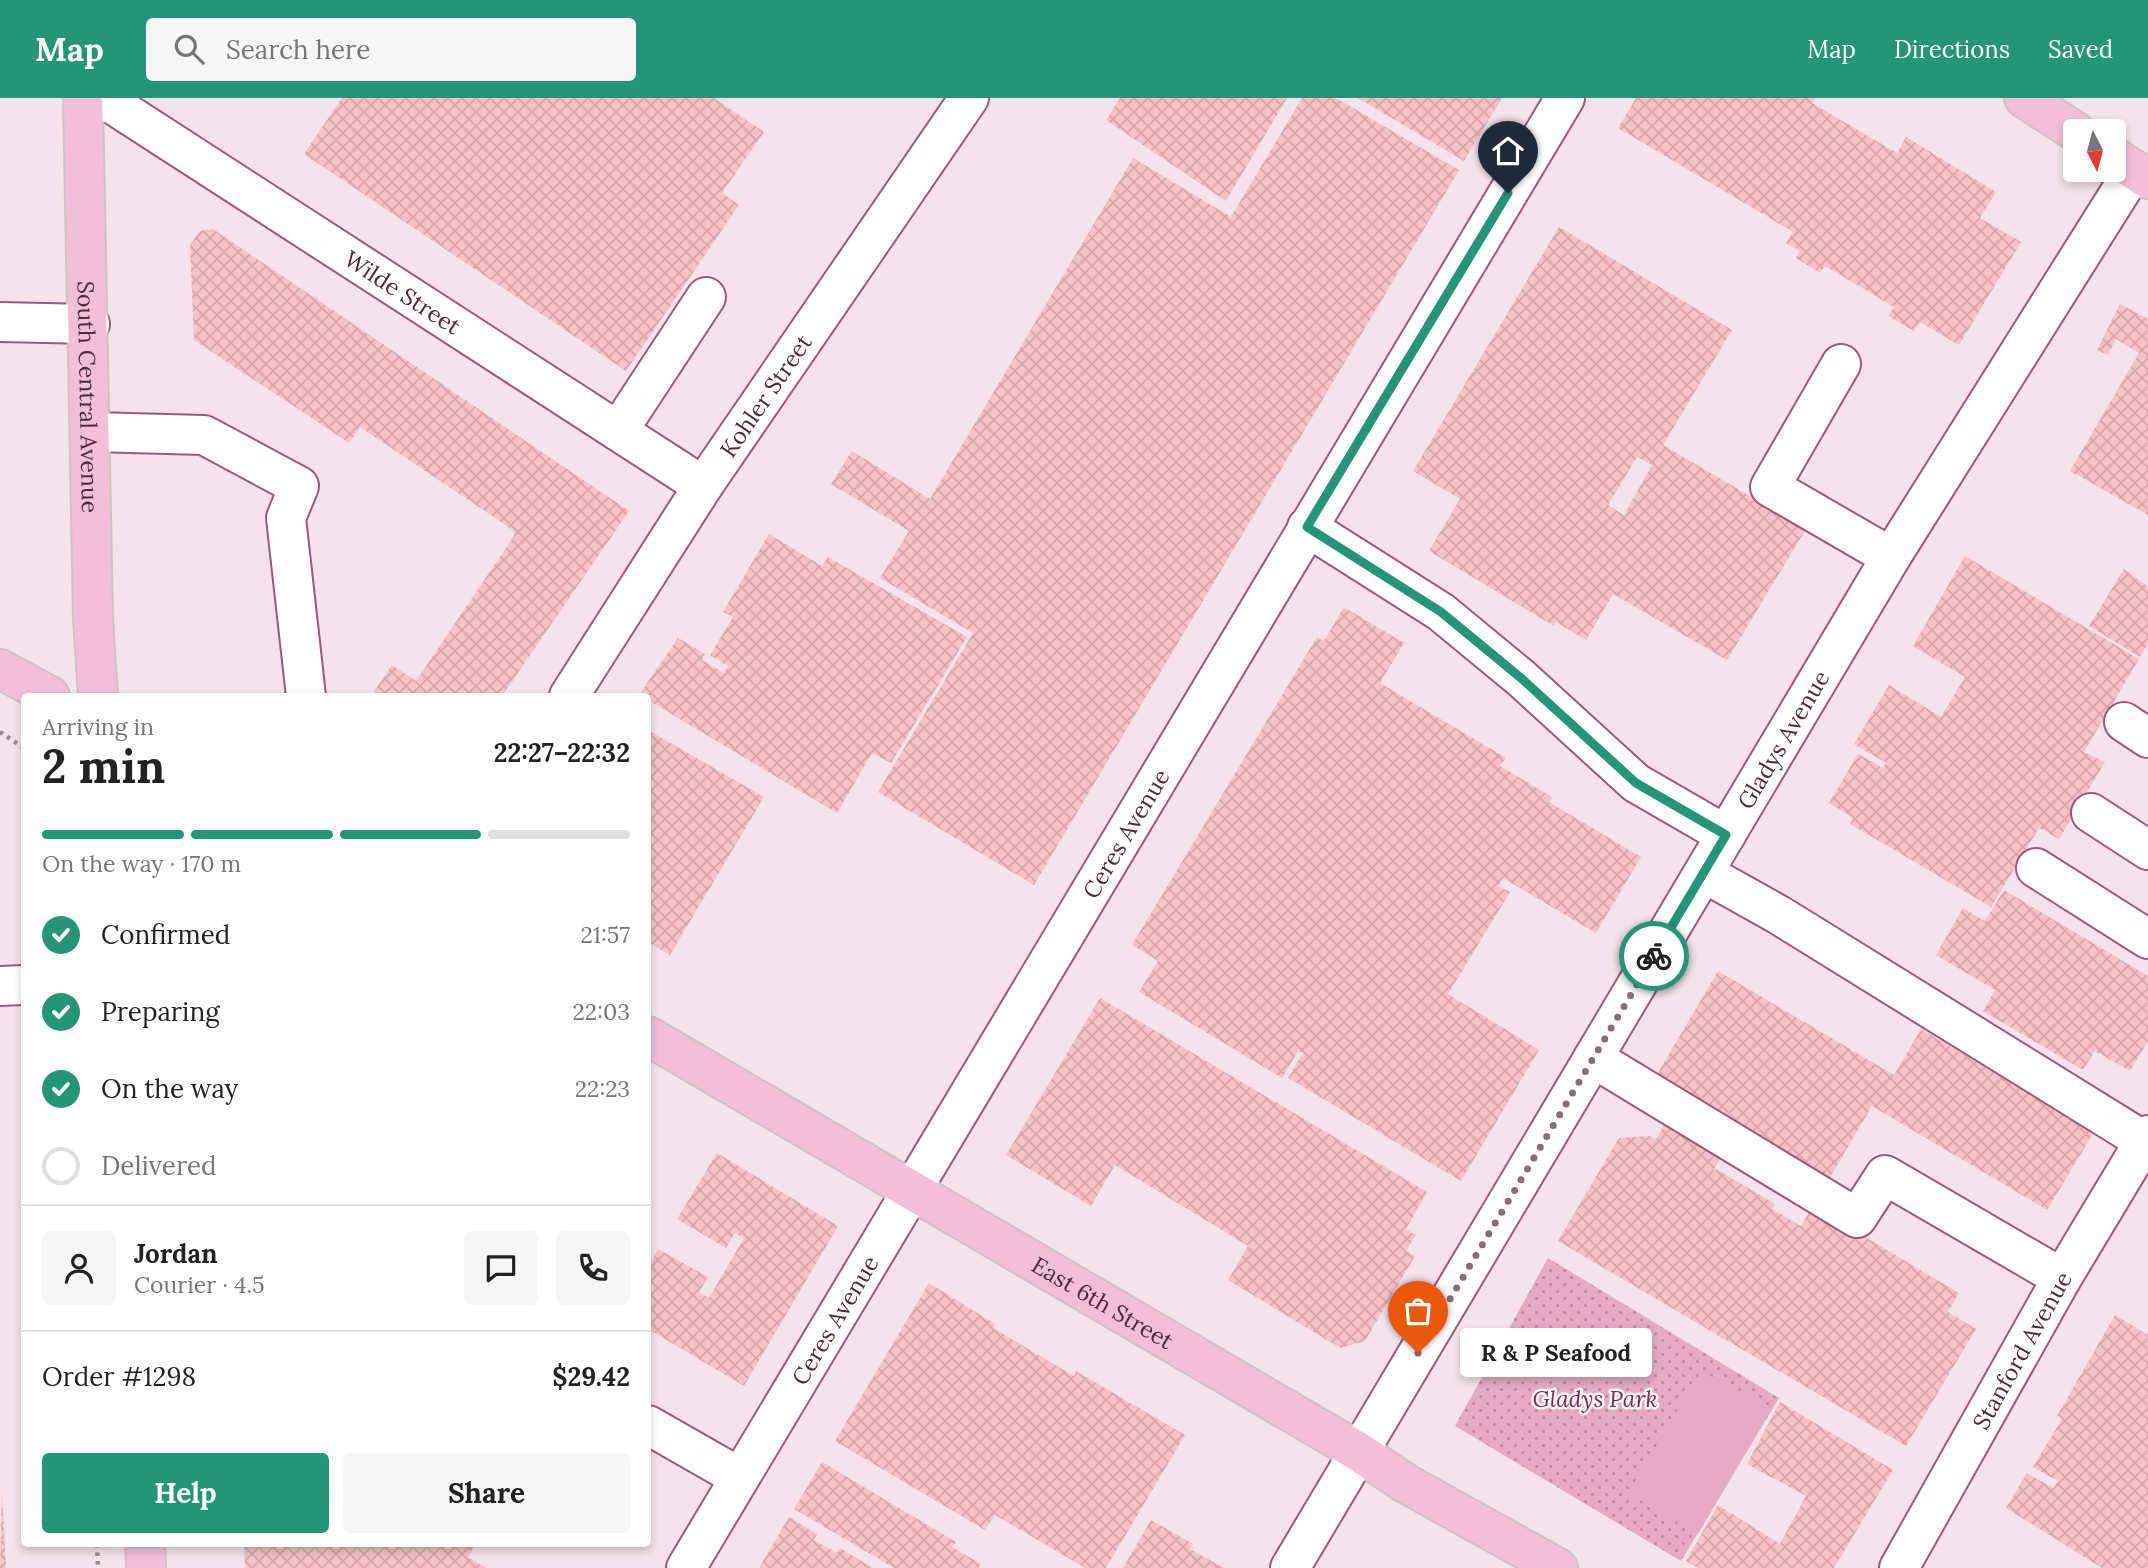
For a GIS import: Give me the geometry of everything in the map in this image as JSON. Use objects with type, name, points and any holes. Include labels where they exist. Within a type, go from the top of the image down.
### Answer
[{"type":"main road","name":"South Central Avenue","points":[[83,98],[90,324],[93,618],[98,693]]},
{"type":"main road","points":[[2024,98],[2063,124]]},
{"type":"main road","points":[[0,669],[44,693]]},
{"type":"main road","name":"East 6th Street","points":[[651,1038],[1359,1452],[1405,1483],[1558,1568]]},
{"type":"main road","points":[[145,1547],[146,1568]]},
{"type":"street","name":"Wilde Street","points":[[103,98],[704,486]]},
{"type":"street","name":"Kohler Street","points":[[571,693],[704,486],[969,98]]},
{"type":"street","name":"Ceres Avenue","points":[[685,1568],[1565,98]]},
{"type":"street","name":"Gladys Avenue","points":[[1290,1568],[1891,557],[2132,169]]},
{"type":"street","points":[[618,431],[706,297]]},
{"type":"street","points":[[0,322],[90,324]]},
{"type":"street","points":[[1841,364],[1770,487],[1891,557]]},
{"type":"street","points":[[92,432],[204,435],[299,486],[286,517],[306,693]]},
{"type":"street","points":[[1307,527],[1441,612],[1521,678],[1636,783],[1726,835]]},
{"type":"street","points":[[2091,813],[2148,850]]},
{"type":"street","points":[[2036,868],[2148,939]]},
{"type":"street","points":[[1704,873],[1779,915],[2146,1138]]},
{"type":"street","points":[[0,986],[21,985]]},
{"type":"street","points":[[1594,1058],[1857,1218],[1885,1175],[2062,1278]]},
{"type":"street","name":"Stanford Avenue","points":[[1899,1568],[2062,1278],[2146,1138]]},
{"type":"street","points":[[651,1428],[739,1477]]},
{"type":"path","points":[[0,732],[21,745]]},
{"type":"path","points":[[97,1547],[98,1568]]},
{"type":"green space","name":"Gladys Park","points":[[1548,1258],[1779,1398],[1681,1561],[1455,1426]]},
{"type":"green space","points":[[1701,1371],[1772,1408],[1698,1534],[1628,1493]]},
{"type":"building","points":[[342,98],[714,98],[764,132],[722,193],[739,205],[626,371],[304,154]]},
{"type":"building","points":[[1120,98],[1287,98],[1226,201],[1106,120]]},
{"type":"building","points":[[1302,98],[1336,98],[1459,170],[1034,885],[878,792],[973,633],[880,578],[909,531],[831,484],[852,451],[930,499],[1133,158],[1231,217]]},
{"type":"building","points":[[1358,98],[1502,98],[1464,161]]},
{"type":"building","points":[[1636,98],[1815,98],[1812,103],[1897,153],[1906,137],[1996,192],[1980,218],[2021,242],[1959,345],[1920,322],[1914,331],[1888,316],[1894,307],[1825,266],[1820,273],[1796,258],[1800,251],[1786,243],[1793,232],[1618,128]]},
{"type":"building","points":[[1559,227],[1732,330],[1663,445],[1806,529],[1727,660],[1613,594],[1586,640],[1556,622],[1554,626],[1429,551],[1460,499],[1413,471]],"holes":[[[1637,457],[1652,465],[1624,515],[1608,505]]]},
{"type":"building","points":[[213,229],[629,511],[504,693],[373,693],[392,665],[416,681],[514,536],[513,530],[360,427],[349,443],[194,340],[190,245],[200,231]]},
{"type":"building","points":[[2120,304],[2148,319],[2148,515],[2070,471],[2139,353],[2116,339],[2108,355],[2097,350]]},
{"type":"building","points":[[769,534],[822,566],[828,557],[967,637],[891,763],[872,753],[837,813],[651,702],[651,693],[640,693],[678,638],[705,654],[702,660],[724,673],[728,666],[710,655],[733,617],[723,612]]},
{"type":"building","points":[[1965,556],[2139,659],[2084,752],[2105,762],[2059,839],[2039,828],[1991,907],[1850,824],[1853,818],[1829,803],[1858,754],[1883,768],[1886,763],[1854,744],[1889,685],[1941,717],[1965,677],[1913,646]]},
{"type":"building","points":[[2124,569],[2148,587],[2148,644],[2140,657],[2089,626]]},
{"type":"building","points":[[1344,607],[1404,643],[1380,683],[1506,758],[1500,766],[1552,797],[1549,802],[1641,857],[1596,933],[1503,878],[1498,886],[1510,892],[1448,994],[1539,1050],[1461,1181],[1288,1078],[1303,1053],[1298,1051],[1282,1078],[1139,992],[1158,961],[1132,945],[1317,637],[1324,641]]},
{"type":"building","points":[[651,732],[764,797],[670,955],[651,944]]},
{"type":"building","points":[[2004,890],[2148,976],[2148,1041],[2130,1071],[2095,1051],[2083,1070],[1983,1011],[1995,990],[1936,955],[1963,908],[1985,921]]},
{"type":"building","points":[[1718,971],[1894,1075],[1921,1029],[2094,1132],[2047,1210],[1872,1106],[1825,1186],[1652,1083]]},
{"type":"building","points":[[1100,998],[1427,1192],[1406,1229],[1416,1235],[1406,1251],[1415,1256],[1365,1341],[1340,1348],[1228,1280],[1248,1246],[1115,1165],[1091,1206],[1006,1155]]},
{"type":"building","points":[[1667,1120],[1723,1153],[1712,1173],[1716,1169],[1775,1204],[1772,1209],[1801,1226],[1813,1206],[1959,1293],[1948,1312],[1976,1329],[1906,1446],[1558,1241],[1619,1138],[1650,1136],[1656,1139]]},
{"type":"building","points":[[717,1153],[838,1226],[744,1386],[651,1331],[651,1262],[658,1249],[708,1277],[699,1292],[709,1298],[744,1238],[735,1233],[726,1248],[677,1219]]},
{"type":"building","points":[[929,1283],[995,1324],[993,1328],[1074,1376],[1076,1371],[1185,1435],[1106,1568],[1085,1568],[995,1515],[985,1530],[835,1441]]},
{"type":"building","points":[[2115,1315],[2148,1335],[2148,1568],[2102,1568],[2006,1508],[2027,1473],[2053,1488],[2058,1481],[2033,1467],[2062,1419],[2057,1416]]},
{"type":"building","points":[[1780,1402],[1893,1470],[1834,1568],[1698,1568],[1686,1561],[1718,1505],[1780,1544],[1806,1496],[1747,1464]]},
{"type":"building","points":[[822,1462],[956,1542],[952,1547],[981,1564],[978,1568],[894,1568],[794,1509]]},
{"type":"building","points":[[2,1492],[6,1568],[0,1568]]},
{"type":"building","points":[[789,1517],[817,1534],[814,1540],[837,1553],[840,1548],[873,1568],[759,1568]]},
{"type":"building","points":[[1151,1520],[1193,1544],[1190,1549],[1224,1568],[1123,1568]]},
{"type":"building","points":[[244,1547],[474,1547],[468,1557],[486,1568],[245,1568]]},
{"type":"way so far","points":[[1418,1353],[1654,956]]},
{"type":"place","name":"R & P Seafood","points":[[1418,1353]]},
{"type":"route","points":[[1508,193],[1307,527],[1441,612],[1521,678],[1636,783],[1726,835],[1654,956]]}]
